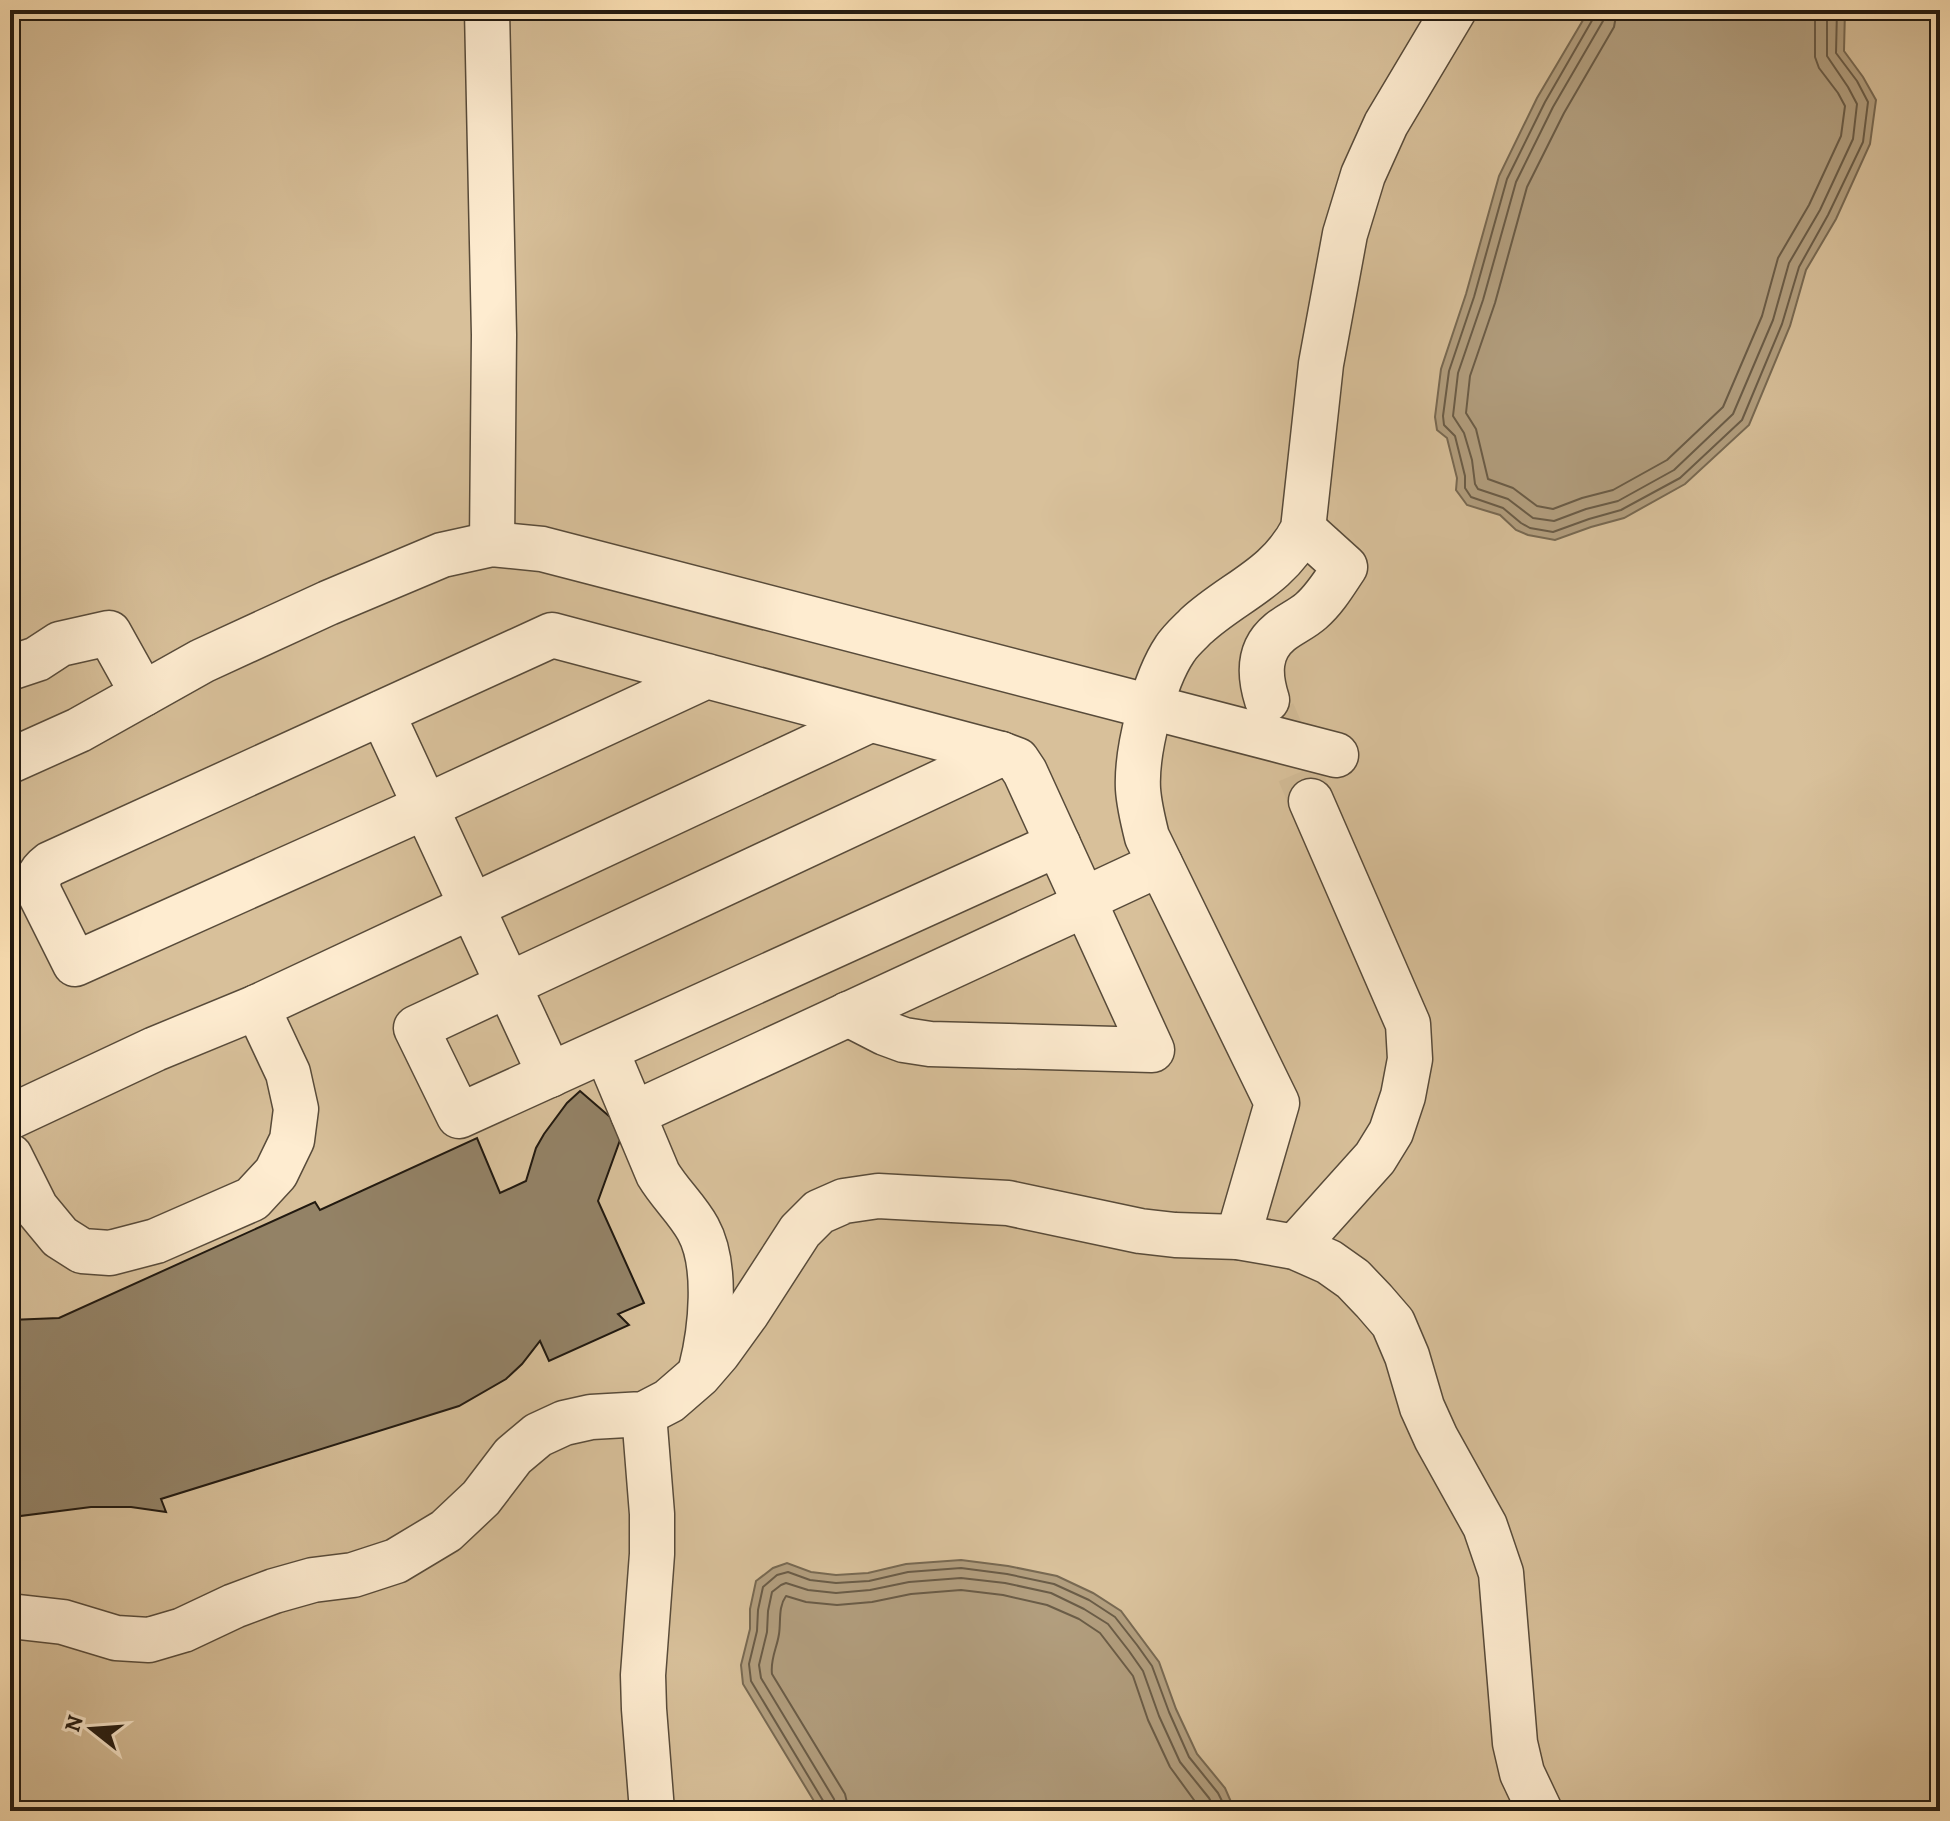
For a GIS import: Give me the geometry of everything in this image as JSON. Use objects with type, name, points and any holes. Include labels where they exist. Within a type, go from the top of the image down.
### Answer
[{"type":"lane","points":[[487,10],[494,335],[492,544]]},
{"type":"lane","points":[[1238,1237],[1277,1103],[1147,837],[1140,811],[1139,758],[1162,674],[1176,648],[1196,626],[1273,568],[1293,549],[1303,529],[1321,364],[1345,234],[1363,175],[1386,124],[1454,10]]},
{"type":"lane","points":[[1267,700],[1260,673],[1270,643],[1313,610],[1345,567],[1303,529]]},
{"type":"lane","points":[[10,761],[79,730],[202,661],[328,603],[442,555],[492,544],[558,553],[1336,755]]},
{"type":"lane","points":[[10,668],[37,659],[60,644],[109,633],[143,694]]},
{"type":"lane","points":[[707,676],[75,964],[37,885],[38,876],[50,864],[552,635],[707,676],[870,720],[1001,754],[1017,760],[1152,1050],[930,1044],[895,1037],[848,1014]]},
{"type":"lane","points":[[382,713],[550,1075]]},
{"type":"lane","points":[[10,1117],[155,1049],[257,1007],[870,720]]},
{"type":"lane","points":[[1001,754],[416,1028],[459,1116],[1058,844]]},
{"type":"lane","points":[[1295,1247],[1375,1158],[1391,1132],[1403,1096],[1410,1059],[1408,1024],[1311,801]]},
{"type":"lane","points":[[633,1114],[1067,913],[1102,891],[1160,864]]},
{"type":"lane","points":[[10,1156],[36,1208],[60,1237],[82,1251],[110,1253],[156,1241],[252,1199],[276,1173],[292,1140],[296,1109],[288,1073],[257,1007]]},
{"type":"lane","points":[[606,1050],[658,1174],[700,1233],[710,1280],[711,1312],[708,1344],[699,1375]]},
{"type":"lane","points":[[10,1616],[63,1622],[116,1638],[149,1640],[183,1630],[274,1591],[313,1580],[353,1575],[396,1561],[446,1531],[481,1498],[513,1456],[538,1435],[564,1423],[591,1417],[644,1414],[669,1401],[699,1375],[718,1353],[800,1231],[819,1212],[844,1201],[878,1196],[1008,1203],[1140,1231],[1238,1237],[1295,1247],[1329,1262],[1353,1279],[1393,1323],[1407,1356],[1422,1407],[1485,1526],[1501,1573],[1515,1743],[1522,1773],[1540,1811]]},
{"type":"lane","points":[[644,1414],[652,1554],[643,1675],[652,1811]]},
{"type":"shaded area","points":[[10,10],[1940,10],[1940,1811],[10,1811]]},
{"type":"water","points":[[1589,10],[1845,10],[1844,51],[1876,100],[1870,144],[1836,219],[1806,270],[1790,326],[1749,425],[1685,484],[1624,518],[1555,540],[1528,535],[1516,530],[1500,515],[1467,505],[1456,490],[1457,478],[1447,438],[1437,430],[1435,417],[1441,369],[1499,176],[1537,98]]},
{"type":"water","points":[[961,1560],[1057,1576],[1121,1611],[1159,1662],[1197,1754],[1225,1788],[1235,1811],[820,1811],[743,1684],[741,1665],[750,1629],[750,1609],[756,1581],[773,1568],[787,1563],[811,1572],[836,1575],[868,1573],[906,1564]]},
{"type":"building","points":[[580,1091],[624,1129],[598,1201],[644,1303],[618,1314],[629,1325],[549,1361],[540,1341],[506,1379],[459,1406],[161,1499],[166,1512],[131,1507],[91,1507],[20,1516],[19,1501],[10,1501],[10,1320],[59,1318],[315,1202],[320,1210],[477,1138],[500,1193],[526,1181],[536,1148],[544,1134]]},
{"type":"tunnel","points":[[1273,712],[1311,801]]}]
